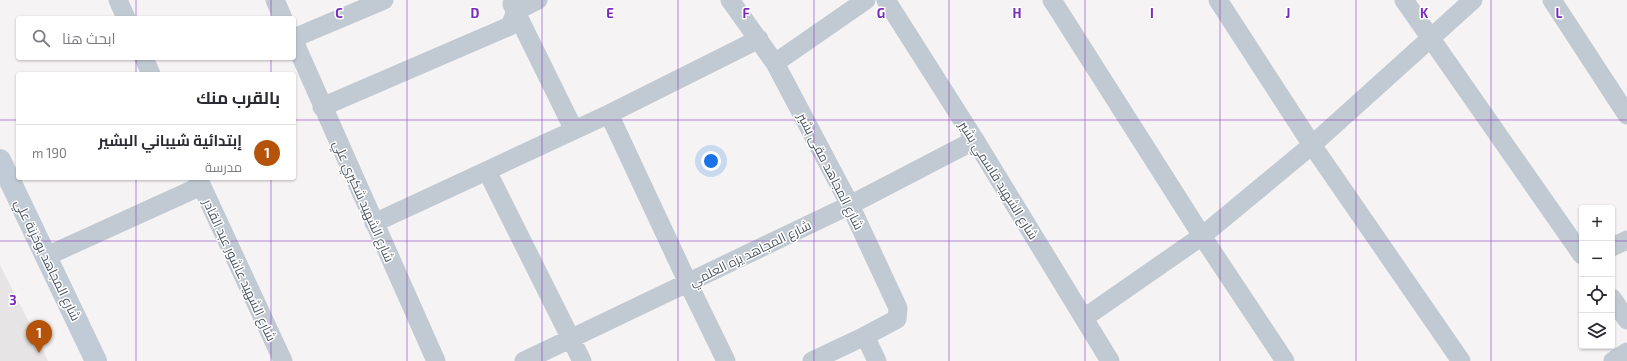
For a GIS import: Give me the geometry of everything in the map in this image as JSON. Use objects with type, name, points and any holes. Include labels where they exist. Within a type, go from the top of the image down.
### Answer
[{"type":"street","points":[[118,0],[125,16]]},
{"type":"street","points":[[275,0],[282,16]]},
{"type":"street","points":[[296,37],[384,0]]},
{"type":"street","points":[[513,5],[538,0]]},
{"type":"street","name":"شارع المجاهد مقى بشير","points":[[730,0],[775,63],[850,205],[899,311],[897,319],[893,322],[865,336]]},
{"type":"street","points":[[775,63],[866,0]]},
{"type":"street","name":"شارع الشهيد قاسمي بشير","points":[[886,0],[1110,361]]},
{"type":"street","points":[[1052,0],[1202,236],[1285,361]]},
{"type":"street","points":[[1218,0],[1312,145],[1461,361]]},
{"type":"street","points":[[1404,0],[1579,251]]},
{"type":"street","points":[[1084,318],[1202,236],[1312,145],[1430,37],[1473,0]]},
{"type":"street","points":[[1552,0],[1627,115]]},
{"type":"street","points":[[322,107],[510,26],[513,5]]},
{"type":"street","points":[[513,5],[574,130]]},
{"type":"street","points":[[374,223],[609,114],[759,39]]},
{"type":"street","name":"شارع الشهيد شكيري علي","points":[[296,46],[436,361]]},
{"type":"street","points":[[145,60],[150,72]]},
{"type":"street","points":[[609,114],[726,361]]},
{"type":"street","name":"شارع المجاهد يزه العلمي","points":[[524,361],[850,205],[974,140]]},
{"type":"street","name":"شارع المجاهد بوخزنة علي","points":[[0,160],[96,361]]},
{"type":"street","points":[[488,171],[582,361]]},
{"type":"street","points":[[47,256],[200,182]]},
{"type":"street","name":"شارع الشهيد عاشور عبد القادر","points":[[200,182],[283,361]]},
{"type":"street","points":[[1615,246],[1627,240]]},
{"type":"street","points":[[1615,302],[1627,320]]},
{"type":"street","points":[[812,361],[865,336],[877,361]]},
{"type":"street","points":[[1613,361],[1627,352]]},
{"type":"shaded area","points":[[0,265],[40,344],[48,361],[0,361]]},
{"type":"place","name":"إبتدائية شيباني البشير","points":[[39,353]]}]
